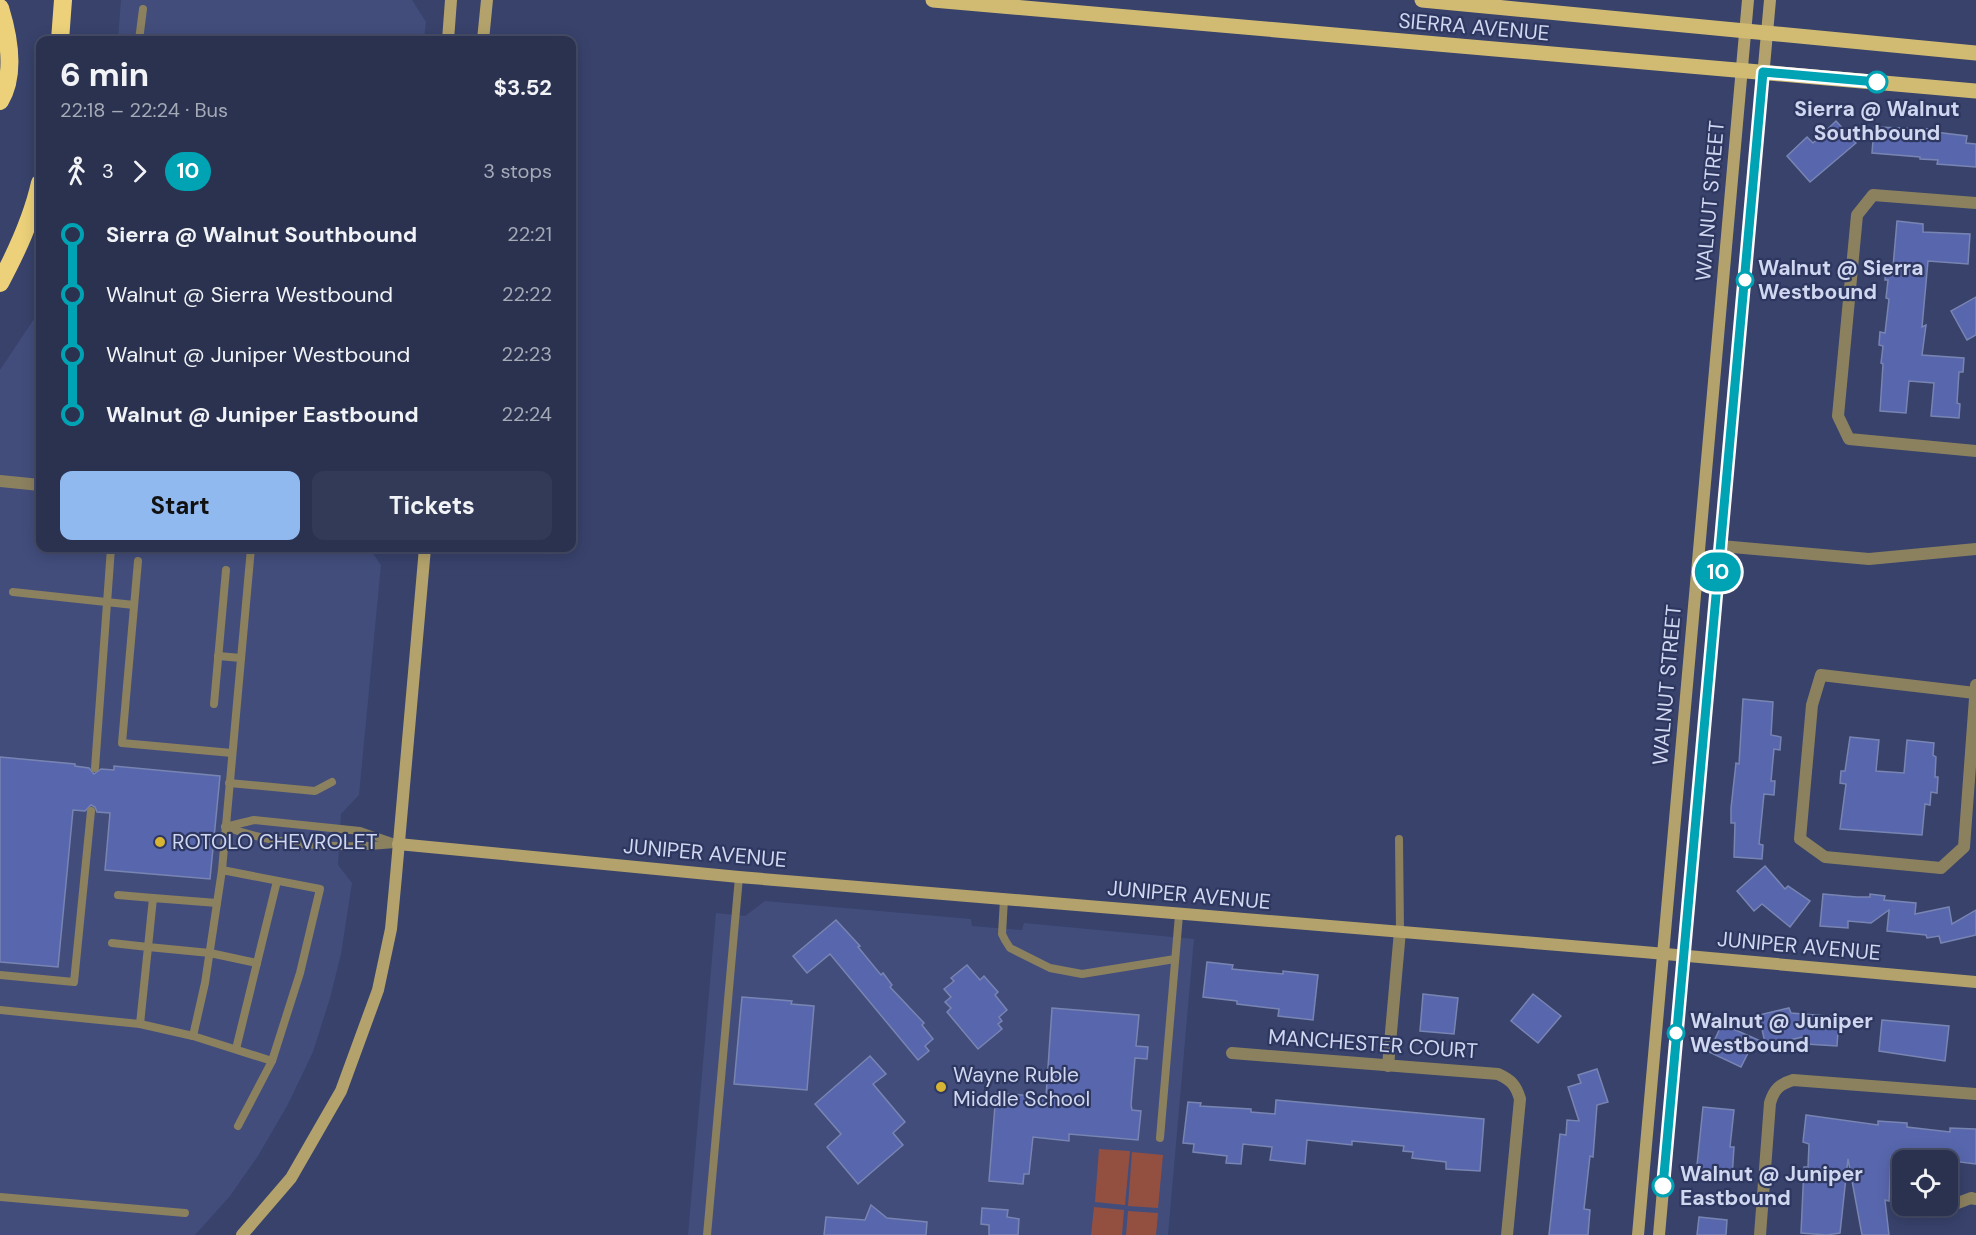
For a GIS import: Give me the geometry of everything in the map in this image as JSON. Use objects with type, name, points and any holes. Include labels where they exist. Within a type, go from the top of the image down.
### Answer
[{"type":"highway","points":[[60,36],[63,0]]},
{"type":"highway","points":[[0,8],[7,33],[9,67],[0,101]]},
{"type":"highway","points":[[0,284],[16,253],[36,204]]},
{"type":"main road","name":"SIERRA AVENUE","points":[[933,0],[1976,91]]},
{"type":"main road","name":"SIERRA AVENUE","points":[[1422,0],[1976,53]]},
{"type":"street","points":[[448,36],[451,0]]},
{"type":"street","points":[[483,36],[487,0]]},
{"type":"street","name":"WALNUT STREET","points":[[1638,1235],[1748,0]]},
{"type":"street","name":"WALNUT STREET","points":[[1659,1235],[1682,956],[1704,740],[1770,0]]},
{"type":"street","points":[[1976,203],[1872,195],[1857,215],[1838,416],[1849,439],[1976,451]]},
{"type":"street","points":[[0,481],[36,485]]},
{"type":"street","points":[[1720,546],[1869,559],[1976,549]]},
{"type":"street","points":[[242,1235],[291,1178],[341,1091],[378,990],[390,929],[425,552]]},
{"type":"street","points":[[1975,693],[1821,675],[1812,705],[1800,839],[1825,857],[1941,868],[1964,847],[1976,686]]},
{"type":"street","name":"JUNIPER AVENUE","points":[[398,844],[739,877],[1179,915],[1663,953],[1976,982]]},
{"type":"street","points":[[1388,1066],[1400,931]]},
{"type":"street","name":"MANCHESTER COURT","points":[[1232,1053],[1498,1074],[1509,1079],[1517,1088],[1520,1099],[1508,1235]]},
{"type":"street","points":[[1760,1235],[1770,1103],[1773,1093],[1781,1084],[1794,1080],[1976,1093]]},
{"type":"street","points":[[1958,1203],[1976,1198]]},
{"type":"lane","points":[[140,36],[143,9]]},
{"type":"lane","points":[[94,768],[111,552]]},
{"type":"lane","points":[[193,1036],[210,953],[222,870],[251,552]]},
{"type":"lane","points":[[138,561],[122,743],[232,753]]},
{"type":"lane","points":[[214,704],[226,570]]},
{"type":"lane","points":[[13,592],[134,605]]},
{"type":"lane","points":[[219,656],[241,658]]},
{"type":"lane","points":[[229,783],[315,790],[332,782]]},
{"type":"lane","points":[[0,975],[74,982],[91,811]]},
{"type":"lane","points":[[225,826],[254,820],[336,828],[360,831],[398,844]]},
{"type":"lane","points":[[225,826],[251,837],[357,848],[398,844]]},
{"type":"lane","points":[[1399,839],[1400,931]]},
{"type":"lane","points":[[222,870],[320,889],[300,973],[272,1061],[238,1126]]},
{"type":"lane","points":[[707,1235],[739,877]]},
{"type":"lane","points":[[236,1049],[277,881]]},
{"type":"lane","points":[[118,895],[218,903]]},
{"type":"lane","points":[[140,1024],[153,898]]},
{"type":"lane","points":[[1004,899],[1002,934],[1010,948],[1050,968],[1082,974],[1175,959]]},
{"type":"lane","points":[[1160,1138],[1179,915]]},
{"type":"lane","points":[[112,943],[210,953],[257,963]]},
{"type":"lane","points":[[0,1010],[140,1024],[193,1036],[272,1061]]},
{"type":"lane","points":[[0,1197],[185,1213]]},
{"type":"shaded area","points":[[121,0],[412,0],[426,22],[424,36],[118,36]]},
{"type":"shaded area","points":[[36,316],[36,552],[372,552],[381,565],[359,795],[341,814],[338,865],[352,883],[341,954],[330,998],[313,1052],[287,1106],[258,1156],[230,1196],[195,1235],[0,1235],[0,370]]},
{"type":"shaded area","name":"Wayne Ruble Middle School","points":[[765,901],[971,919],[972,926],[1022,930],[1024,923],[1194,939],[1168,1235],[688,1235],[716,913],[745,916]]},
{"type":"shaded area","points":[[1099,1149],[1130,1151],[1125,1205],[1095,1202]]},
{"type":"shaded area","points":[[1132,1152],[1163,1155],[1158,1208],[1128,1206]]},
{"type":"shaded area","points":[[1094,1207],[1124,1210],[1122,1235],[1091,1235]]},
{"type":"shaded area","points":[[1128,1211],[1158,1213],[1156,1235],[1126,1235]]},
{"type":"building","points":[[1836,121],[1856,143],[1810,182],[1787,156],[1807,137],[1813,143]]},
{"type":"building","points":[[1874,127],[1935,129],[1935,132],[1967,136],[1966,143],[1976,144],[1976,167],[1937,164],[1938,160],[1920,159],[1920,157],[1872,153]]},
{"type":"building","points":[[1897,221],[1923,224],[1923,232],[1970,234],[1968,264],[1928,261],[1922,327],[1926,325],[1922,355],[1964,358],[1963,372],[1959,372],[1957,403],[1960,404],[1959,418],[1931,416],[1934,383],[1909,381],[1906,413],[1880,411],[1883,346],[1879,345],[1880,332],[1885,333],[1889,299],[1886,298],[1888,280],[1885,280],[1886,267],[1893,267]]},
{"type":"building","points":[[1976,297],[1976,335],[1967,340],[1951,311]]},
{"type":"building","points":[[1743,699],[1773,702],[1771,735],[1781,737],[1780,750],[1774,749],[1771,781],[1775,781],[1774,795],[1764,794],[1759,844],[1763,845],[1762,859],[1734,857],[1735,823],[1731,823],[1731,808],[1736,763],[1739,764]]},
{"type":"building","points":[[1850,737],[1879,740],[1876,771],[1904,773],[1907,740],[1934,743],[1935,777],[1938,777],[1937,793],[1931,792],[1930,805],[1925,804],[1922,835],[1840,829],[1846,784],[1840,783],[1841,771],[1845,771]]},
{"type":"building","name":"ROTOLO CHEVROLET","points":[[0,757],[75,764],[75,766],[89,768],[94,774],[101,769],[114,770],[114,766],[220,776],[210,879],[105,870],[110,813],[97,812],[91,805],[85,811],[73,810],[58,967],[0,962]]},
{"type":"building","points":[[1765,866],[1785,889],[1788,886],[1810,901],[1790,927],[1762,904],[1754,911],[1737,891]]},
{"type":"building","points":[[1823,894],[1857,897],[1870,897],[1870,894],[1885,896],[1884,900],[1916,903],[1915,914],[1949,907],[1952,924],[1976,910],[1976,935],[1941,943],[1939,936],[1927,938],[1926,935],[1887,931],[1889,910],[1871,923],[1848,921],[1848,928],[1820,926]]},
{"type":"building","points":[[836,920],[860,946],[858,947],[881,975],[883,973],[892,985],[890,987],[924,1023],[922,1025],[933,1039],[925,1046],[929,1051],[918,1060],[830,954],[807,973],[793,956]]},
{"type":"building","points":[[1207,962],[1233,965],[1232,969],[1318,975],[1313,1020],[1278,1016],[1279,1009],[1203,997]]},
{"type":"building","points":[[967,965],[980,980],[984,976],[998,992],[995,995],[1007,1010],[999,1017],[1002,1021],[998,1024],[1002,1029],[978,1049],[947,1012],[951,1008],[945,1002],[951,997],[944,989],[954,981],[951,978]]},
{"type":"building","points":[[1423,994],[1458,998],[1454,1034],[1420,1031]]},
{"type":"building","points":[[1533,994],[1561,1016],[1538,1043],[1511,1021]]},
{"type":"building","points":[[742,997],[792,1001],[791,1004],[814,1006],[807,1090],[734,1084]]},
{"type":"building","points":[[1052,1008],[1139,1015],[1136,1046],[1148,1047],[1147,1059],[1135,1058],[1131,1105],[1132,1110],[1141,1111],[1138,1140],[1069,1134],[1069,1141],[1033,1137],[1029,1174],[1024,1174],[1023,1184],[989,1181],[996,1093],[1046,1097]]},
{"type":"building","points":[[1789,1008],[1791,1013],[1839,1017],[1837,1046],[1806,1044],[1807,1036],[1750,1049],[1741,1067],[1709,1052],[1722,1024],[1765,1043],[1759,1015]]},
{"type":"building","points":[[1882,1020],[1949,1026],[1945,1061],[1879,1051]]},
{"type":"building","points":[[870,1056],[886,1074],[873,1084],[905,1122],[893,1133],[903,1145],[858,1184],[827,1147],[841,1134],[815,1104]]},
{"type":"building","points":[[1597,1069],[1608,1102],[1597,1105],[1593,1157],[1590,1156],[1584,1209],[1590,1210],[1588,1235],[1549,1235],[1560,1134],[1566,1135],[1567,1120],[1579,1121],[1568,1087],[1581,1083],[1578,1075]]},
{"type":"building","points":[[1276,1100],[1484,1119],[1480,1171],[1446,1169],[1446,1162],[1412,1158],[1413,1152],[1403,1151],[1404,1146],[1352,1141],[1352,1145],[1307,1140],[1305,1164],[1270,1160],[1272,1147],[1243,1144],[1241,1164],[1226,1163],[1227,1156],[1193,1152],[1194,1144],[1183,1143],[1188,1102],[1201,1103],[1200,1106],[1251,1109],[1251,1112],[1275,1114]]},
{"type":"building","points":[[1703,1107],[1734,1110],[1730,1147],[1734,1147],[1732,1178],[1696,1175]]},
{"type":"building","points":[[1806,1115],[1878,1125],[1878,1121],[1907,1123],[1907,1127],[1950,1132],[1950,1128],[1976,1129],[1976,1164],[1958,1162],[1958,1150],[1892,1150],[1889,1201],[1885,1200],[1889,1235],[1862,1235],[1848,1159],[1840,1233],[1827,1235],[1801,1233],[1804,1167],[1808,1167],[1809,1144],[1803,1142]]},
{"type":"building","points":[[871,1205],[887,1218],[927,1222],[926,1235],[824,1235],[826,1217],[865,1220]]},
{"type":"building","points":[[982,1208],[1008,1210],[1007,1217],[1019,1219],[1018,1235],[989,1235],[989,1225],[981,1224]]},
{"type":"building","points":[[1699,1217],[1727,1220],[1726,1235],[1697,1235]]},
{"type":"bus line","name":"10","points":[[1663,1186],[1763,72],[1877,82]]},
{"type":"place","name":"Sierra @ Walnut Southbound","points":[[1877,82]]},
{"type":"place","name":"Walnut @ Sierra Westbound","points":[[1745,280]]},
{"type":"place","name":"ROTOLO CHEVROLET","points":[[160,842]]},
{"type":"place","name":"Walnut @ Juniper Westbound","points":[[1676,1033]]},
{"type":"place","name":"Wayne Ruble Middle School","points":[[941,1087]]},
{"type":"place","name":"Walnut @ Juniper Eastbound","points":[[1663,1186]]}]
